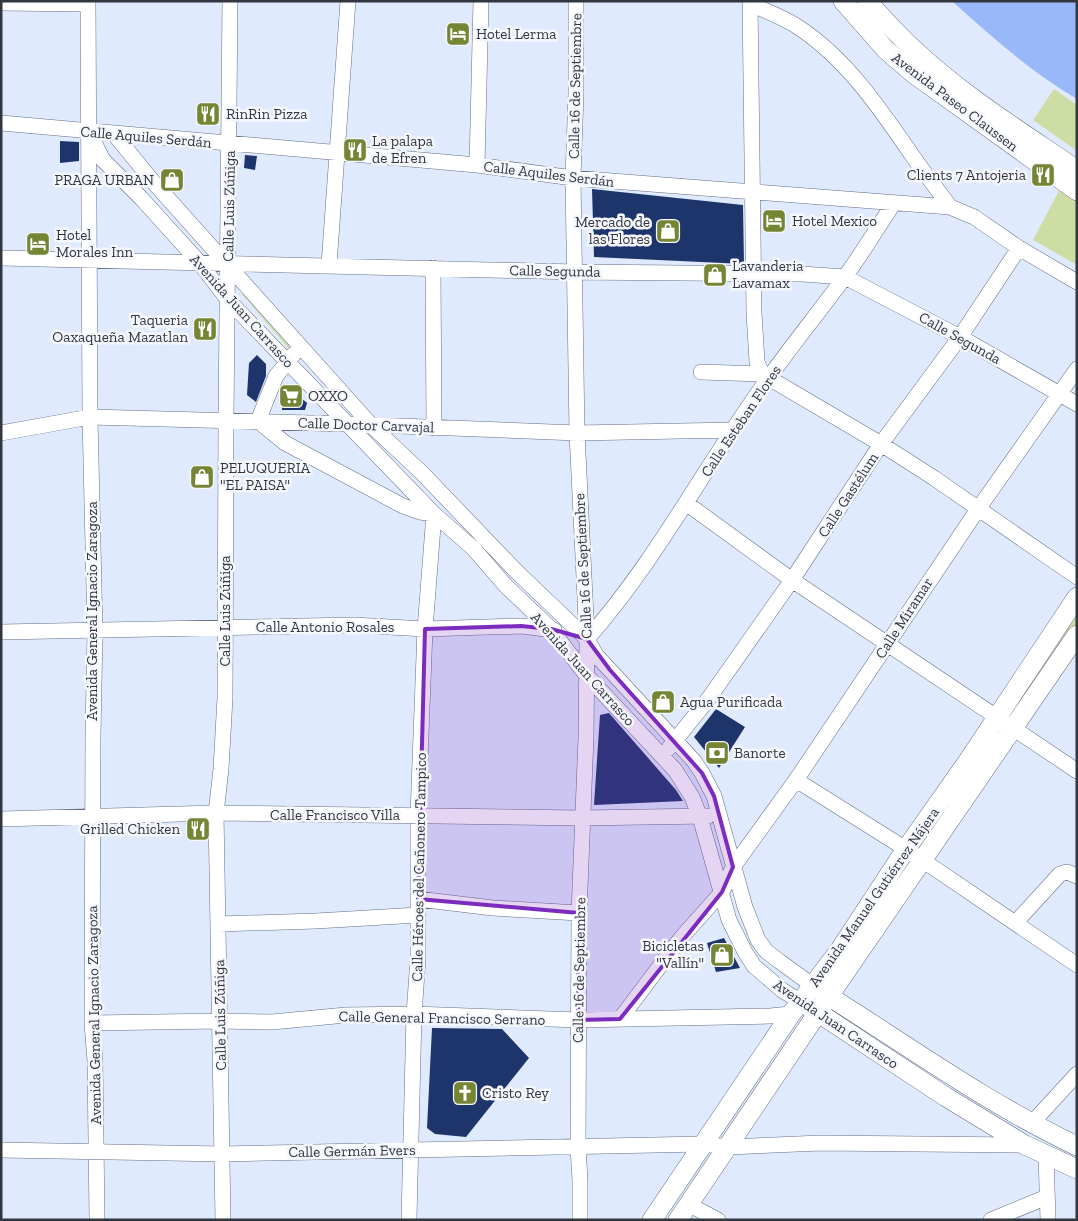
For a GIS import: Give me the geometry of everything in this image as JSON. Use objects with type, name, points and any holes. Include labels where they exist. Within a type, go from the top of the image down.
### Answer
[{"type":"main road","name":"Avenida Paseo Claussen","points":[[843,1],[886,50],[914,74],[1077,191]]},
{"type":"main road","name":"Avenida Paseo Claussen","points":[[867,1],[910,46],[939,71],[992,111],[1077,170]]},
{"type":"main road","name":"Avenida Manuel Gutiérrez Nájera","points":[[652,1220],[796,1008],[839,951],[1077,597]]},
{"type":"main road","name":"Avenida Manuel Gutiérrez Nájera","points":[[678,1220],[818,1012],[1077,636]]},
{"type":"main road","name":"Avenida Juan Carrasco","points":[[812,986],[1032,1123],[1077,1146]]},
{"type":"main road","name":"Avenida Juan Carrasco","points":[[796,1008],[818,1012],[946,1097],[1025,1145],[1077,1169]]},
{"type":"street","name":"Calle Luis Zúñiga","points":[[223,1220],[216,813],[225,698],[230,1]]},
{"type":"street","points":[[329,265],[348,1]]},
{"type":"street","points":[[477,165],[482,1]]},
{"type":"street","name":"Calle 16 de Septiembre","points":[[576,1],[576,93],[573,178],[577,432],[587,638],[586,737],[579,913],[578,1147],[580,1220]]},
{"type":"street","points":[[1,3],[88,2]]},
{"type":"street","name":"Avenida General Ignacio Zaragoza","points":[[88,2],[90,417],[95,631],[92,817],[92,1023],[95,1061],[97,1220]]},
{"type":"street","points":[[765,376],[757,362],[750,2],[798,27],[830,53],[877,103],[950,207]]},
{"type":"street","name":"Calle Aquiles Serdán","points":[[1,123],[477,165],[573,178],[950,207],[974,217],[1020,248],[1077,282]]},
{"type":"street","name":"Avenida Juan Carrasco","points":[[89,132],[103,160],[141,198],[199,262],[228,300],[434,514],[473,548],[506,586],[550,630],[586,675],[685,784],[700,817],[729,920],[754,966],[782,990],[796,1008]]},
{"type":"street","name":"Avenida Juan Carrasco","points":[[114,134],[155,184],[372,426],[422,473],[516,571],[587,638],[596,656],[675,740],[702,773],[714,796],[733,868],[758,940],[772,956],[812,986]]},
{"type":"street","points":[[141,198],[155,184]]},
{"type":"street","name":"Calle Esteban Flores","points":[[587,638],[618,601],[686,503],[765,376],[845,277],[894,203]]},
{"type":"street","name":"Calle Gastélum","points":[[661,756],[709,698],[792,580],[881,444],[960,337],[1020,248]]},
{"type":"street","name":"Calle Segunda","points":[[1,258],[845,277],[960,337],[1077,404]]},
{"type":"street","points":[[433,268],[434,428]]},
{"type":"street","points":[[302,347],[287,361],[276,376],[258,421],[284,443],[403,506],[420,512],[434,514],[448,501]]},
{"type":"street","name":"Calle Miramar","points":[[620,1019],[681,938],[722,892],[733,868],[796,780],[978,509],[1077,369]]},
{"type":"street","points":[[701,372],[765,376],[881,444],[934,478],[1077,577]]},
{"type":"street","name":"Calle Doctor Carvajal","points":[[1,433],[90,417],[577,432],[733,430]]},
{"type":"street","points":[[686,503],[792,580],[1077,771]]},
{"type":"street","name":"Calle Héroes del Cañonero Tampico","points":[[409,1220],[414,1014],[418,959],[418,815],[426,629],[434,514]]},
{"type":"street","name":"Calle Antonio Rosales","points":[[1,632],[354,625],[426,629],[521,626],[587,638]]},
{"type":"street","points":[[796,780],[923,860],[1077,965]]},
{"type":"street","name":"Calle Francisco Villa","points":[[1,819],[216,813],[317,816],[418,815],[582,818],[700,817],[720,815]]},
{"type":"street","points":[[1016,922],[1060,874],[1067,872],[1077,876]]},
{"type":"street","points":[[418,899],[493,908],[579,913]]},
{"type":"street","points":[[218,924],[418,915]]},
{"type":"street","name":"Calle General Francisco Serrano","points":[[92,1023],[272,1022],[346,1015],[414,1014],[578,1020],[770,1016],[796,1008]]},
{"type":"street","points":[[1032,1123],[1077,1074]]},
{"type":"street","points":[[728,1147],[821,1143],[1025,1145]]},
{"type":"street","name":"Calle Germán Evers","points":[[1,1150],[223,1154],[703,1144],[728,1147]]},
{"type":"street","points":[[1046,1154],[1048,1220]]},
{"type":"street","points":[[991,1220],[1047,1197]]},
{"type":"street","points":[[688,1204],[718,1220]]},
{"type":"highlighted area","points":[[521,626],[551,629],[587,639],[610,670],[702,773],[714,796],[733,867],[722,892],[620,1019],[578,1020],[579,913],[418,899],[425,629]]},
{"type":"green space","points":[[1054,89],[1077,105],[1077,151],[1033,120]]},
{"type":"green space","points":[[1062,185],[1077,195],[1077,265],[1033,240]]},
{"type":"green space","points":[[246,290],[295,344],[290,350],[242,294]]},
{"type":"green space","points":[[1077,609],[1077,624],[1021,706],[1020,703]]},
{"type":"water","points":[[952,1],[1077,1],[1077,99],[1028,66]]},
{"type":"building","points":[[60,141],[79,142],[79,161],[60,163]]},
{"type":"building","points":[[245,155],[257,156],[255,170],[244,168]]},
{"type":"building","name":"Mercado de las Flores","points":[[592,189],[743,205],[744,264],[594,257]]},
{"type":"building","points":[[257,355],[266,364],[266,376],[256,402],[247,395],[249,363]]},
{"type":"building","name":"OXXO","points":[[284,388],[291,389],[307,403],[305,410],[282,410]]},
{"type":"building","name":"Banorte","points":[[716,709],[745,727],[719,768],[694,737]]},
{"type":"building","points":[[609,713],[676,790],[683,801],[594,805],[600,715]]},
{"type":"building","name":"Bicicletas \"Vallín\"","points":[[724,938],[740,968],[716,972],[707,943]]},
{"type":"building","name":"Cristo Rey","points":[[432,1028],[502,1029],[529,1058],[466,1137],[435,1134],[427,1128]]},
{"type":"place","name":"Hotel Lerma","points":[[458,34]]},
{"type":"place","name":"RinRin Pizza","points":[[208,114]]},
{"type":"place","name":"La palapa de Efren","points":[[355,150]]},
{"type":"place","name":"Clients 7 Antojeria","points":[[1043,175]]},
{"type":"place","name":"PRAGA URBAN","points":[[172,180]]},
{"type":"place","name":"Hotel Mexico","points":[[774,221]]},
{"type":"place","name":"Mercado de las Flores","points":[[668,231]]},
{"type":"place","name":"Hotel Morales Inn","points":[[38,244]]},
{"type":"place","name":"Lavanderia Lavamax","points":[[715,275]]},
{"type":"place","name":"Taqueria Oaxaqueña Mazatlan","points":[[205,329]]},
{"type":"place","name":"OXXO","points":[[291,396]]},
{"type":"place","name":"PELUQUERIA \"EL PAISA\"","points":[[202,477]]},
{"type":"place","name":"Agua Purificada","points":[[663,702]]},
{"type":"place","name":"Banorte","points":[[717,753]]},
{"type":"place","name":"Grilled Chicken","points":[[198,829]]},
{"type":"place","name":"Bicicletas \"Vallín\"","points":[[722,955]]},
{"type":"place","name":"Cristo Rey","points":[[465,1093]]}]
